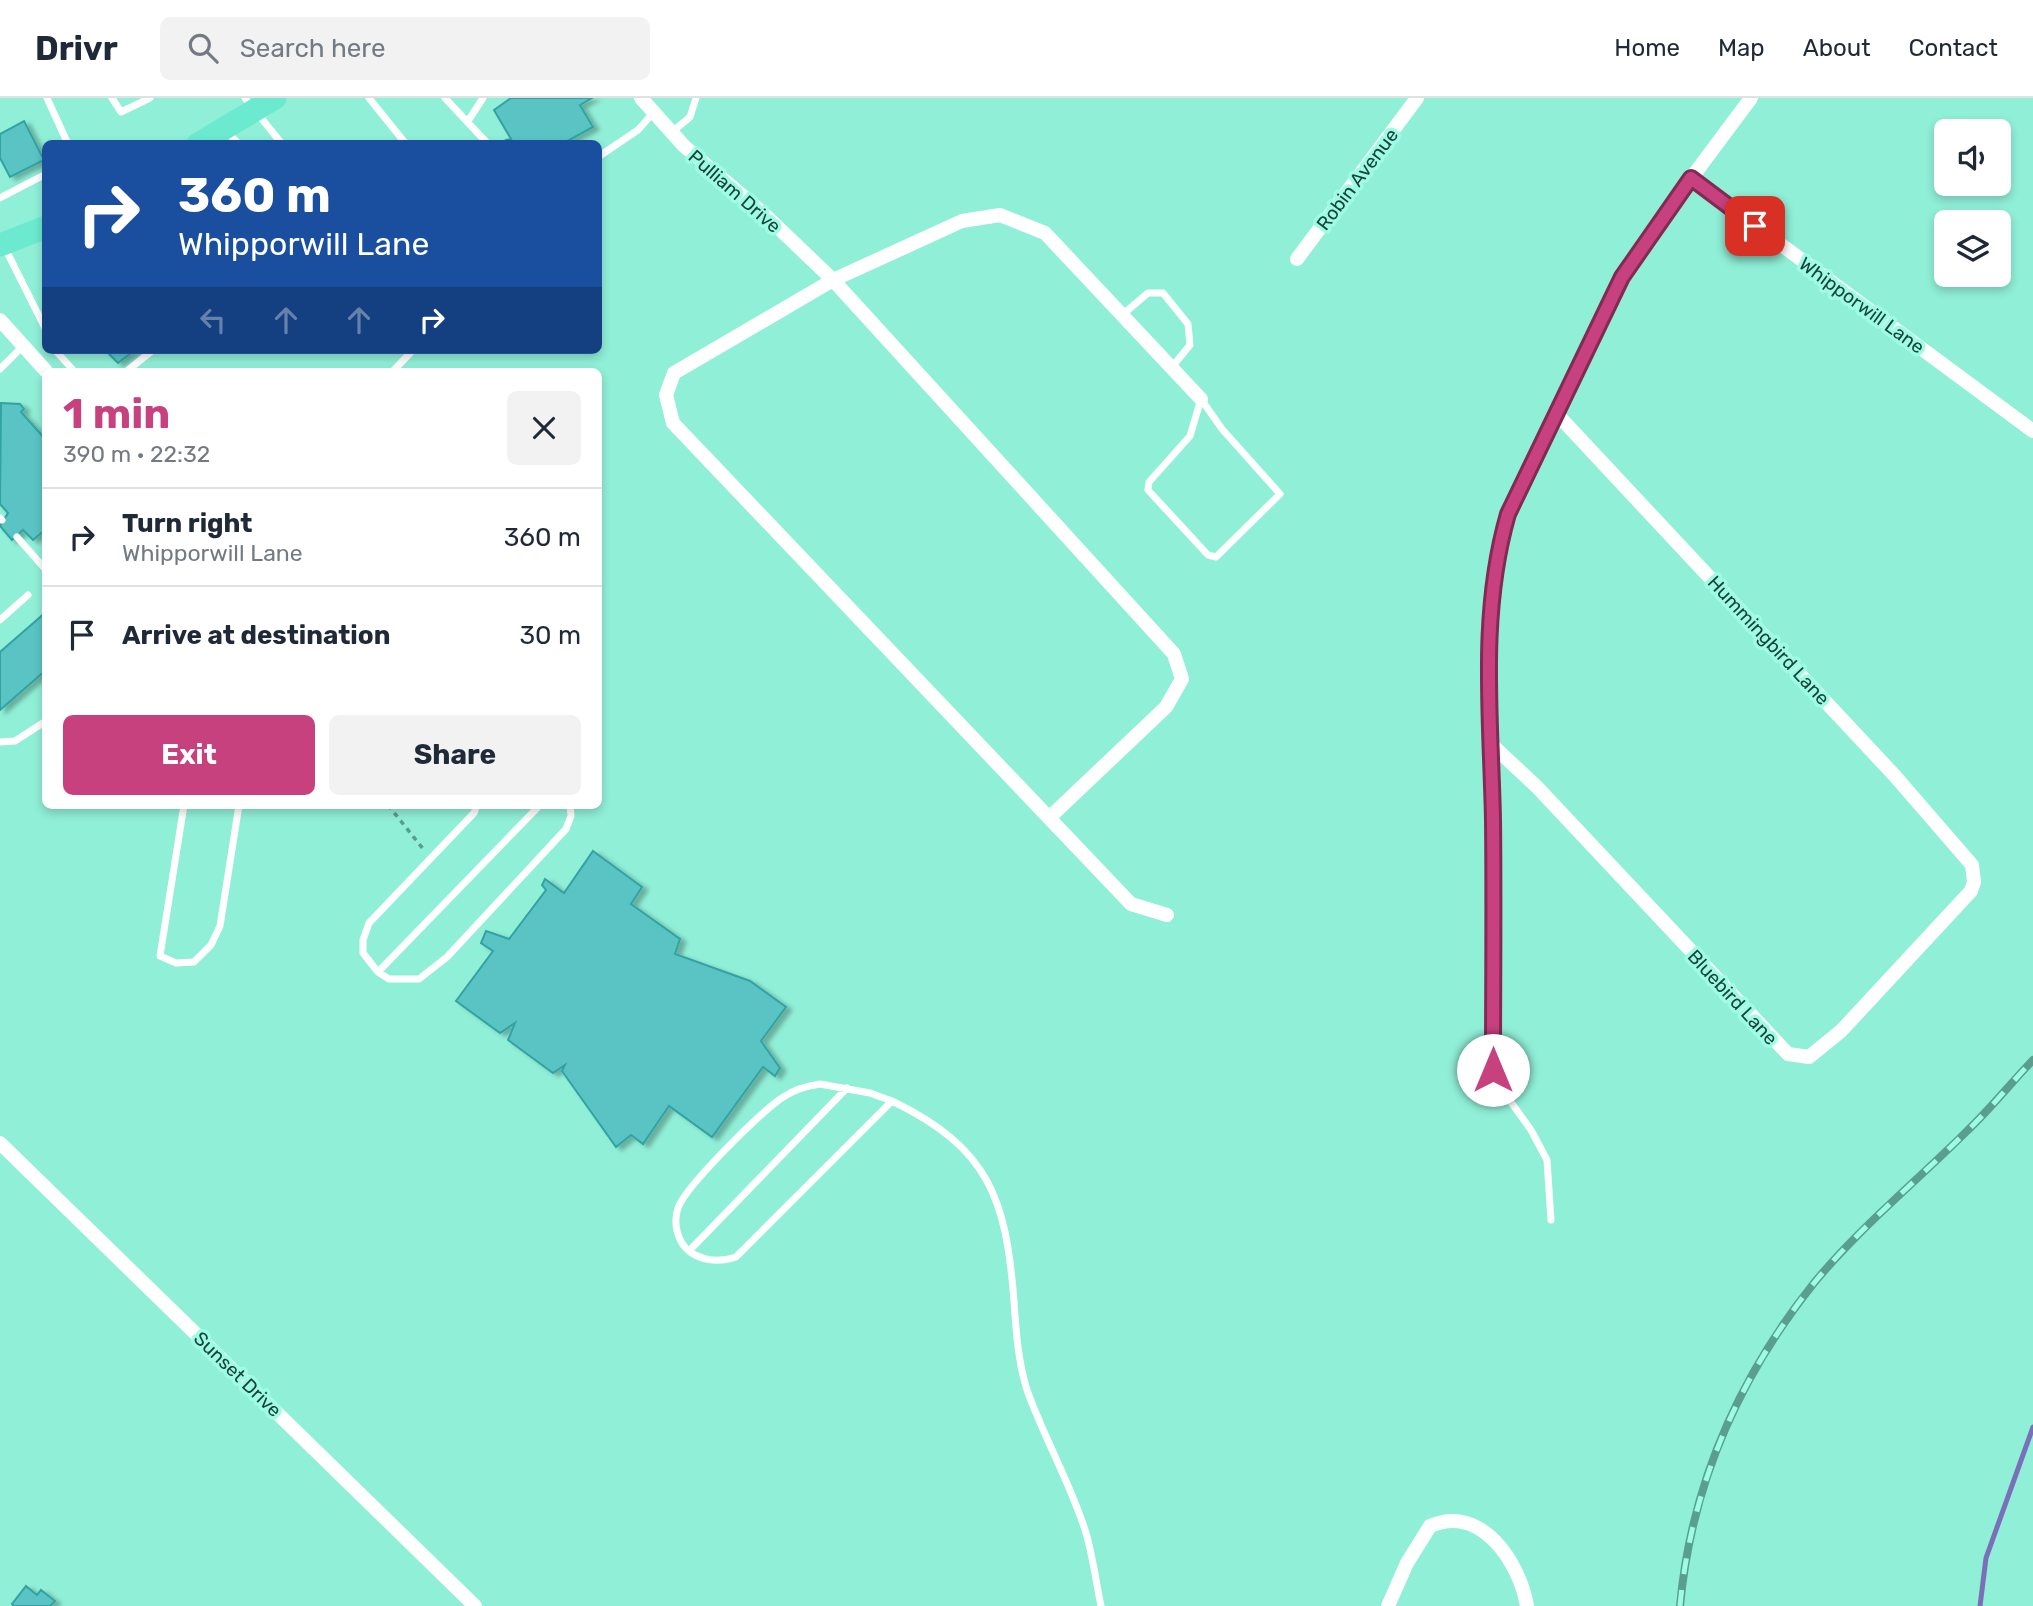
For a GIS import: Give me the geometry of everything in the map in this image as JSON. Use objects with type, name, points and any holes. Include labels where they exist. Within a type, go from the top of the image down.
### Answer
[{"type":"highway","points":[[231,136],[258,102]]},
{"type":"highway","points":[[2,245],[42,229]]},
{"type":"street","name":"Pulliam Drive","points":[[641,98],[672,132],[833,280],[1174,654],[1182,679],[1166,707],[1050,817]]},
{"type":"street","name":"Robin Avenue","points":[[1297,259],[1417,98]]},
{"type":"street","points":[[1493,1070],[1488,665],[1498,550],[1508,514],[1622,277],[1751,98]]},
{"type":"street","name":"Whipporwill Lane","points":[[1691,178],[2033,431]]},
{"type":"street","points":[[1167,915],[1131,904],[673,423],[666,395],[674,373],[833,280],[962,221],[1000,215],[1045,233],[1201,399]]},
{"type":"street","points":[[0,320],[43,368]]},
{"type":"street","name":"Hummingbird Lane","points":[[1556,414],[1895,776],[1972,864],[1975,873]]},
{"type":"street","name":"Bluebird Lane","points":[[1490,743],[1537,787],[1787,1054],[1809,1057],[1841,1031],[1971,891],[1975,873]]},
{"type":"street","name":"Sunset Drive","points":[[0,1143],[475,1606]]},
{"type":"street","points":[[1388,1606],[1408,1563],[1430,1527],[1459,1523],[1488,1535],[1512,1560],[1520,1576],[1527,1606]]},
{"type":"lane","points":[[47,98],[66,140]]},
{"type":"lane","points":[[112,98],[121,112],[150,98]]},
{"type":"lane","points":[[369,98],[403,140]]},
{"type":"lane","points":[[445,98],[484,140]]},
{"type":"lane","points":[[467,121],[483,98]]},
{"type":"lane","points":[[672,132],[690,117],[696,98]]},
{"type":"lane","points":[[258,102],[280,140]]},
{"type":"lane","points":[[602,154],[638,130],[654,112]]},
{"type":"lane","points":[[0,198],[42,176]]},
{"type":"lane","points":[[2,245],[42,322]]},
{"type":"lane","points":[[1122,315],[1148,293],[1163,293],[1188,324],[1190,345],[1172,368]]},
{"type":"lane","points":[[0,369],[23,346]]},
{"type":"lane","points":[[59,354],[71,368]]},
{"type":"lane","points":[[131,368],[148,354]]},
{"type":"lane","points":[[396,368],[409,354]]},
{"type":"lane","points":[[1201,399],[1222,429],[1280,494],[1216,557],[1208,555],[1148,489],[1149,482],[1190,436],[1201,399]]},
{"type":"lane","points":[[16,537],[42,566]]},
{"type":"lane","points":[[0,620],[28,595]]},
{"type":"lane","points":[[0,742],[15,740],[42,723]]},
{"type":"lane","points":[[183,809],[160,956],[176,963],[194,962],[211,945],[220,926],[238,809]]},
{"type":"lane","points":[[476,809],[369,923],[363,940],[363,953],[378,972],[389,979],[419,979],[434,968],[566,829],[571,816],[570,809]]},
{"type":"lane","points":[[378,972],[536,809]]},
{"type":"lane","points":[[1493,1070],[1495,1080],[1531,1130],[1547,1160],[1551,1220]]},
{"type":"lane","points":[[892,1101],[736,1257],[723,1261],[706,1259],[689,1251],[677,1234],[675,1220],[678,1207],[687,1192],[784,1096],[820,1084],[847,1088],[892,1101],[923,1116],[944,1133],[980,1169],[992,1189],[1009,1243],[1022,1369],[1086,1533],[1101,1606]]},
{"type":"lane","points":[[689,1251],[847,1088]]},
{"type":"path","points":[[391,809],[431,857]]},
{"type":"building","points":[[511,98],[592,98],[580,105],[593,127],[569,140],[506,140],[511,139],[494,110]]},
{"type":"building","points":[[24,121],[42,161],[10,177],[0,158],[0,134]]},
{"type":"building","points":[[109,354],[130,354],[118,363]]},
{"type":"building","points":[[1,403],[20,404],[24,409],[21,412],[42,436],[42,532],[33,540],[23,530],[12,540],[0,526],[8,513],[0,504]]},
{"type":"building","points":[[42,615],[42,673],[0,710],[0,652]]},
{"type":"building","points":[[593,851],[642,887],[631,904],[680,939],[675,954],[750,981],[786,1007],[761,1041],[780,1068],[775,1076],[763,1067],[712,1137],[669,1106],[643,1144],[631,1135],[616,1147],[562,1071],[565,1065],[553,1073],[508,1040],[515,1023],[500,1033],[456,1001],[493,951],[481,943],[486,931],[509,939],[546,890],[542,885],[545,879],[564,893]]},
{"type":"building","points":[[26,1586],[37,1595],[41,1590],[55,1601],[50,1606],[14,1606],[12,1604]]},
{"type":"waterway","points":[[1980,1606],[1986,1558],[2033,1427]]},
{"type":"railway","points":[[1680,1606],[1695,1518],[1707,1476],[1723,1435],[1763,1356],[1787,1319],[1832,1262],[1869,1223],[1976,1122],[2033,1060]]},
{"type":"route","points":[[1493,1070],[1493,820],[1487,692],[1494,578],[1508,514],[1622,277],[1691,178],[1755,226]]}]
